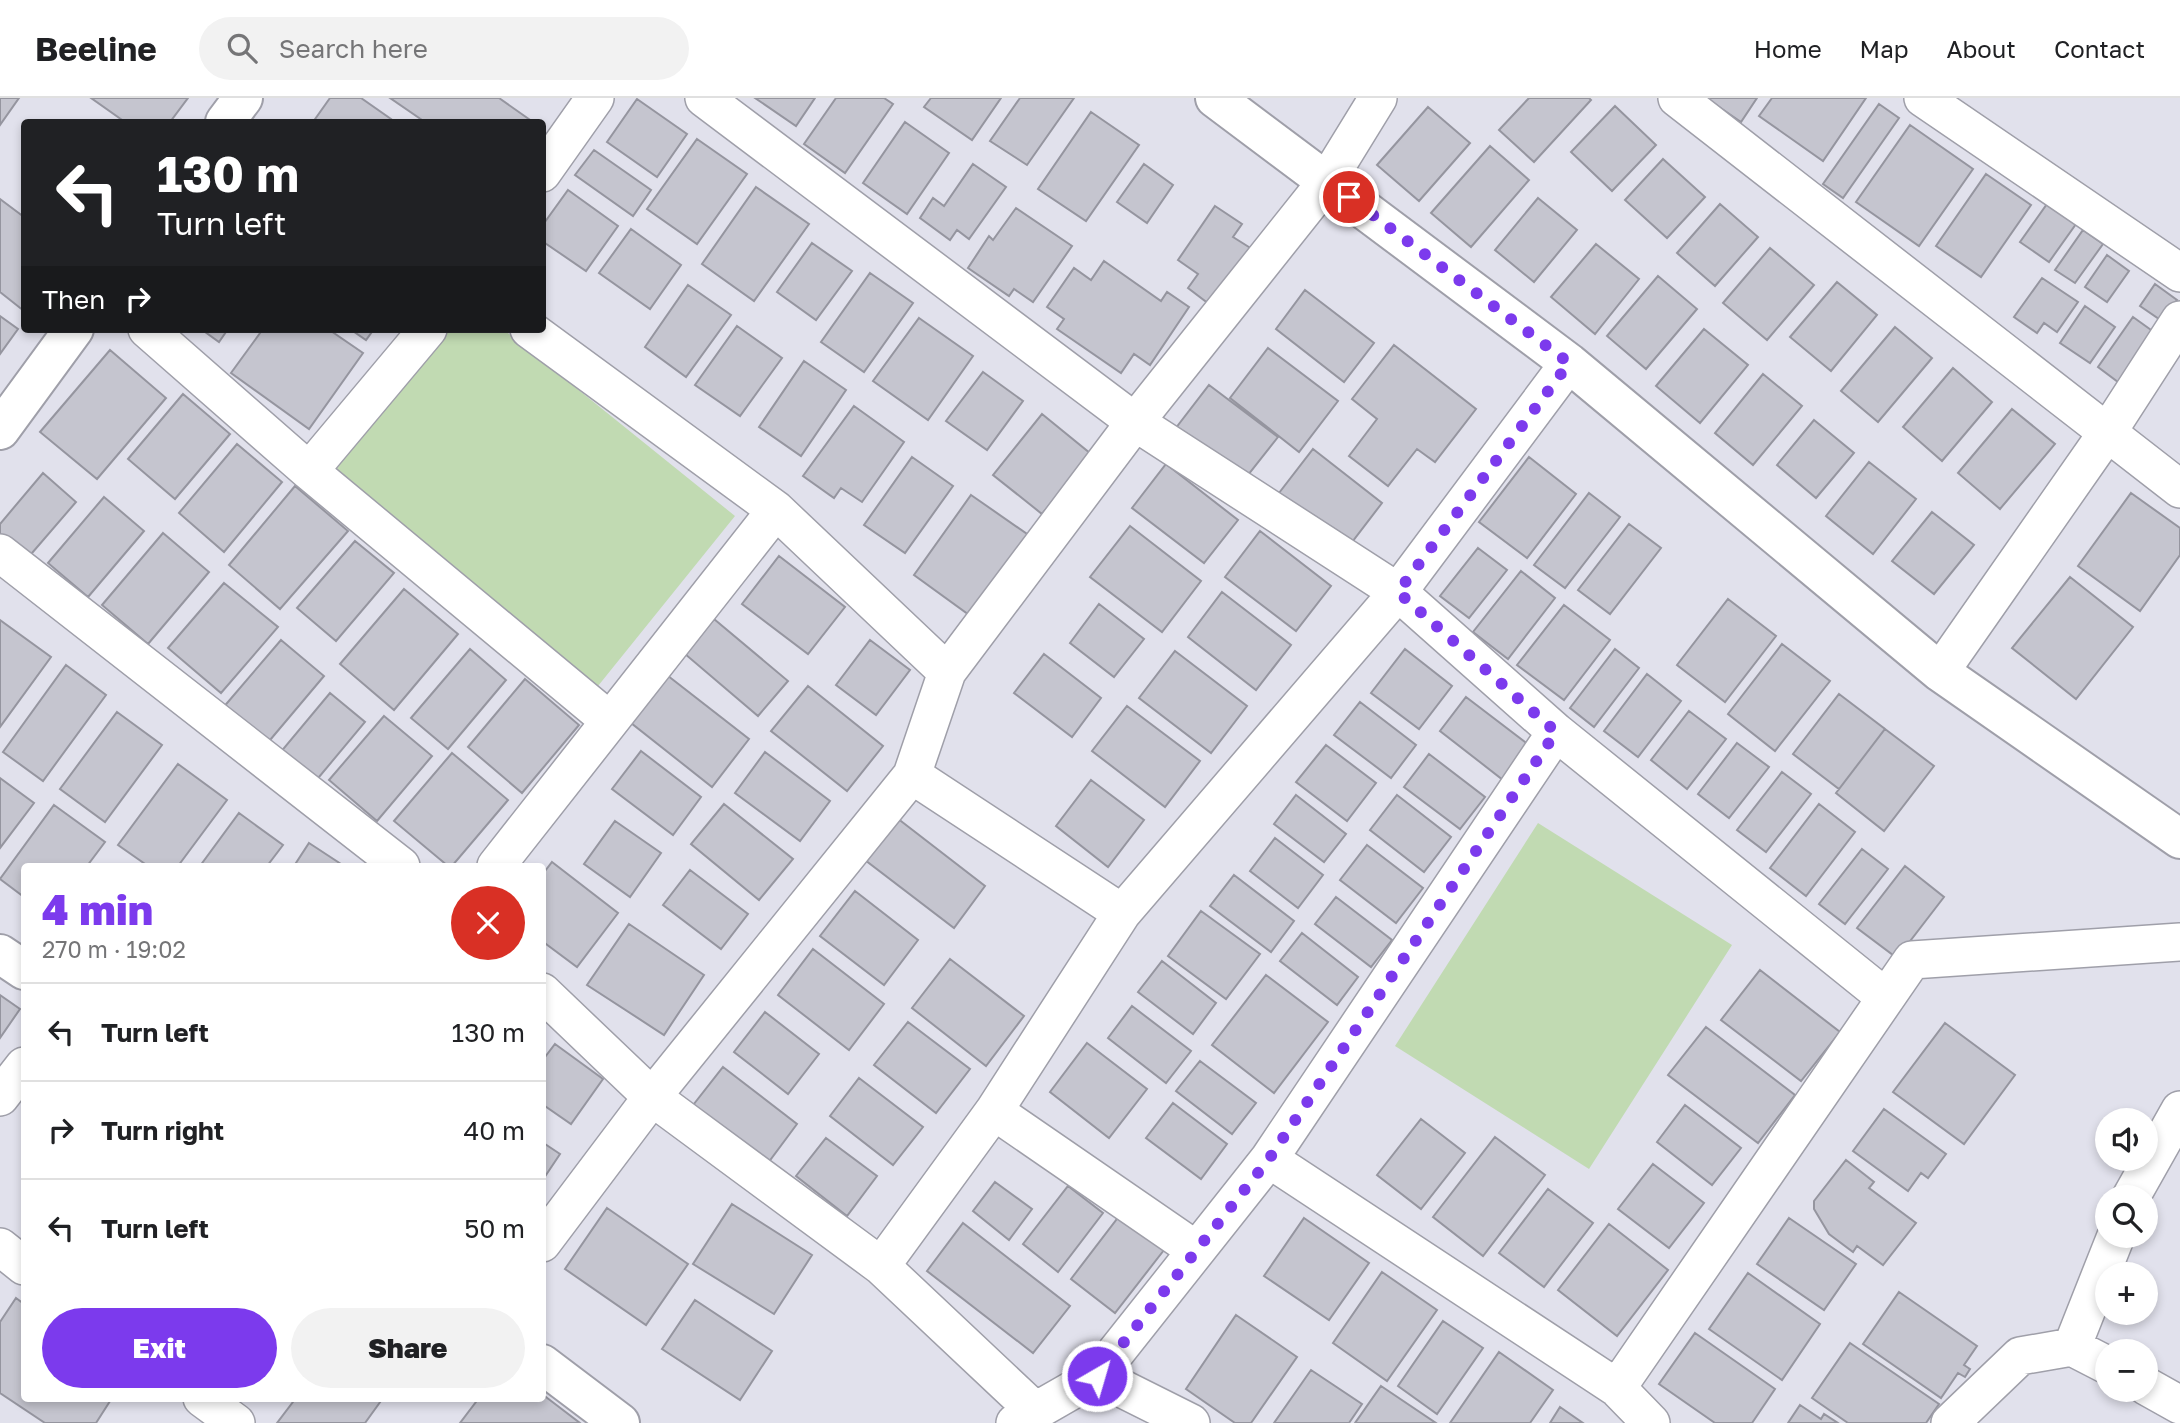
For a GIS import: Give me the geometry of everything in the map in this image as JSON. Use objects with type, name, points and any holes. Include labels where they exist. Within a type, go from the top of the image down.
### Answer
[{"type":"street","points":[[227,119],[243,98]]},
{"type":"street","points":[[546,167],[595,98]]},
{"type":"street","points":[[704,98],[1135,422],[1398,592],[1556,732],[1885,997]]},
{"type":"street","points":[[1215,98],[1569,363],[1940,672],[2180,839]]},
{"type":"street","points":[[546,1238],[652,1097],[912,775],[947,672],[1135,422],[1327,181],[1378,98]]},
{"type":"street","points":[[1677,98],[2180,489]]},
{"type":"street","points":[[1923,98],[2180,273]]},
{"type":"street","points":[[1940,672],[2108,433],[2180,320]]},
{"type":"street","points":[[0,430],[71,333]]},
{"type":"street","points":[[152,333],[309,471],[610,721]]},
{"type":"street","points":[[309,471],[425,333]]},
{"type":"street","points":[[534,333],[776,510],[947,672]]},
{"type":"street","points":[[881,1266],[994,1111],[1122,913],[1398,592],[1569,363]]},
{"type":"street","points":[[498,863],[776,510]]},
{"type":"street","points":[[0,553],[397,863]]},
{"type":"street","points":[[546,996],[652,1097],[881,1266],[1025,1417],[1097,1376],[1269,1159],[1556,732]]},
{"type":"street","points":[[912,775],[1122,913]]},
{"type":"street","points":[[1617,1388],[1912,960],[2180,942]]},
{"type":"street","points":[[0,954],[21,968]]},
{"type":"street","points":[[0,1097],[21,1070]]},
{"type":"street","points":[[2139,1185],[2180,1110]]},
{"type":"street","points":[[994,1111],[1196,1250]]},
{"type":"street","points":[[1269,1159],[1617,1388],[1651,1423]]},
{"type":"street","points":[[0,1247],[21,1264]]},
{"type":"street","points":[[2072,1347],[2111,1248]]},
{"type":"street","points":[[1950,1423],[2020,1356],[2072,1347],[2095,1359]]},
{"type":"street","points":[[546,1367],[620,1423]]},
{"type":"street","points":[[1097,1376],[1191,1423]]},
{"type":"street","points":[[2158,1393],[2180,1405]]},
{"type":"street","points":[[207,1402],[236,1423]]},
{"type":"green space","points":[[446,333],[508,333],[735,516],[598,686],[333,473]]},
{"type":"green space","points":[[1538,823],[1732,945],[1589,1169],[1395,1046]]},
{"type":"building","points":[[0,98],[19,98],[0,125]]},
{"type":"building","points":[[91,98],[188,98],[172,119],[121,119]]},
{"type":"building","points":[[330,98],[361,98],[391,119],[315,119]]},
{"type":"building","points":[[390,98],[499,98],[529,119],[421,119]]},
{"type":"building","points":[[755,98],[815,98],[796,126]]},
{"type":"building","points":[[836,98],[884,98],[893,104],[845,173],[804,144]]},
{"type":"building","points":[[931,98],[1001,98],[972,140],[924,107]]},
{"type":"building","points":[[1020,98],[1074,98],[1027,165],[990,141]]},
{"type":"building","points":[[1529,98],[1591,100],[1534,162],[1499,130]]},
{"type":"building","points":[[1706,98],[1757,98],[1741,122]]},
{"type":"building","points":[[1772,98],[1866,98],[1823,161],[1759,116]]},
{"type":"building","points":[[637,99],[687,134],[657,177],[607,142]]},
{"type":"building","points":[[1879,104],[1899,118],[1843,198],[1823,184]]},
{"type":"building","points":[[1615,106],[1656,145],[1612,191],[1571,152]]},
{"type":"building","points":[[1428,107],[1470,143],[1419,201],[1377,165]]},
{"type":"building","points":[[1091,112],[1139,145],[1086,221],[1038,189]]},
{"type":"building","points":[[905,122],[949,153],[907,214],[863,183]]},
{"type":"building","points":[[1910,125],[1973,169],[1919,246],[1856,202]]},
{"type":"building","points":[[697,139],[747,174],[697,244],[647,209]]},
{"type":"building","points":[[1490,146],[1529,180],[1471,247],[1431,213]]},
{"type":"building","points":[[594,150],[651,190],[633,216],[575,175]]},
{"type":"building","points":[[1663,159],[1705,197],[1667,238],[1625,200]]},
{"type":"building","points":[[973,164],[1006,187],[969,239],[957,230],[950,240],[920,218],[933,198],[944,206]]},
{"type":"building","points":[[1144,164],[1173,185],[1147,223],[1117,202]]},
{"type":"building","points":[[1986,174],[2031,205],[1981,277],[1936,246]]},
{"type":"building","points":[[756,187],[809,224],[754,301],[702,264]]},
{"type":"building","points":[[568,190],[618,226],[586,271],[546,244],[546,220]]},
{"type":"building","points":[[1538,198],[1577,230],[1534,282],[1495,250]]},
{"type":"building","points":[[0,199],[21,215],[21,309],[0,292]]},
{"type":"building","points":[[1720,204],[1758,237],[1715,286],[1677,253]]},
{"type":"building","points":[[2047,204],[2076,224],[2049,262],[2020,242]]},
{"type":"building","points":[[1215,206],[1242,224],[1233,237],[1252,249],[1213,307],[1188,288],[1198,274],[1178,260]]},
{"type":"building","points":[[1016,208],[1072,246],[1033,302],[1014,289],[1009,296],[968,268],[989,236],[993,240]]},
{"type":"building","points":[[631,229],[681,265],[650,309],[599,273]]},
{"type":"building","points":[[2083,230],[2103,244],[2075,283],[2055,270]]},
{"type":"building","points":[[812,243],[852,271],[816,320],[777,292]]},
{"type":"building","points":[[1596,244],[1639,279],[1595,334],[1551,297]]},
{"type":"building","points":[[1770,248],[1814,285],[1767,340],[1723,303]]},
{"type":"building","points":[[2107,255],[2129,271],[2107,302],[2085,287]]},
{"type":"building","points":[[1104,261],[1161,301],[1167,292],[1189,307],[1150,365],[1134,354],[1121,373],[1057,329],[1064,319],[1047,307],[1074,268],[1091,280]]},
{"type":"building","points":[[870,273],[913,303],[864,372],[821,342]]},
{"type":"building","points":[[1658,276],[1697,309],[1646,369],[1607,336]]},
{"type":"building","points":[[2042,278],[2078,302],[2057,332],[2044,323],[2037,333],[2014,317]]},
{"type":"building","points":[[1837,282],[1877,315],[1831,371],[1790,337]]},
{"type":"building","points":[[2155,284],[2177,300],[2162,321],[2140,306]]},
{"type":"building","points":[[688,285],[731,315],[686,377],[645,347]]},
{"type":"building","points":[[1305,290],[1374,343],[1344,382],[1276,329]]},
{"type":"building","points":[[2085,306],[2115,327],[2090,363],[2060,343]]},
{"type":"building","points":[[0,316],[18,329],[0,354]]},
{"type":"building","points":[[2133,317],[2158,335],[2122,385],[2098,367]]},
{"type":"building","points":[[919,318],[973,356],[928,420],[873,381]]},
{"type":"building","points":[[737,326],[782,358],[740,416],[695,385]]},
{"type":"building","points":[[1895,327],[1932,358],[1878,422],[1841,391]]},
{"type":"building","points":[[1704,329],[1748,365],[1700,423],[1656,386]]},
{"type":"building","points":[[207,333],[225,333],[219,342]]},
{"type":"building","points":[[260,333],[334,333],[363,353],[309,429],[231,373]]},
{"type":"building","points":[[356,333],[371,333],[366,340]]},
{"type":"building","points":[[1394,345],[1476,409],[1435,462],[1417,449],[1388,486],[1349,456],[1377,419],[1352,399]]},
{"type":"building","points":[[1268,348],[1338,401],[1299,452],[1230,398]]},
{"type":"building","points":[[110,350],[166,398],[97,479],[40,432]]},
{"type":"building","points":[[804,361],[846,390],[801,456],[759,427]]},
{"type":"building","points":[[1953,368],[1992,402],[1942,461],[1903,427]]},
{"type":"building","points":[[983,372],[1023,401],[987,450],[946,421]]},
{"type":"building","points":[[1763,374],[1802,406],[1753,465],[1715,433]]},
{"type":"building","points":[[1209,385],[1278,437],[1240,485],[1172,433]]},
{"type":"building","points":[[183,394],[230,434],[175,499],[128,459]]},
{"type":"building","points":[[854,406],[904,442],[862,502],[841,488],[834,498],[803,476]]},
{"type":"building","points":[[2012,409],[2055,444],[2000,509],[1958,473]]},
{"type":"building","points":[[1042,414],[1091,454],[1042,514],[993,475]]},
{"type":"building","points":[[1814,420],[1854,453],[1816,498],[1777,465]]},
{"type":"building","points":[[237,444],[282,482],[224,552],[179,513]]},
{"type":"building","points":[[1313,449],[1382,503],[1349,546],[1279,493]]},
{"type":"building","points":[[912,457],[953,486],[905,553],[864,525]]},
{"type":"building","points":[[1529,457],[1576,494],[1527,558],[1479,522]]},
{"type":"building","points":[[1869,462],[1916,499],[1873,554],[1826,516]]},
{"type":"building","points":[[1166,464],[1238,520],[1204,563],[1132,508]]},
{"type":"building","points":[[43,473],[76,502],[26,560],[0,538],[0,524]]},
{"type":"building","points":[[295,486],[348,531],[280,609],[229,565]]},
{"type":"building","points":[[1589,493],[1620,517],[1565,588],[1534,565]]},
{"type":"building","points":[[2131,493],[2180,528],[2180,555],[2140,611],[2078,566]]},
{"type":"building","points":[[971,495],[1030,536],[972,617],[914,575]]},
{"type":"building","points":[[104,497],[144,531],[88,597],[48,563]]},
{"type":"building","points":[[1932,512],[1974,545],[1934,594],[1892,561]]},
{"type":"building","points":[[1629,524],[1661,548],[1610,614],[1578,590]]},
{"type":"building","points":[[1130,526],[1201,581],[1162,632],[1090,577]]},
{"type":"building","points":[[1260,531],[1331,586],[1296,631],[1225,577]]},
{"type":"building","points":[[163,533],[209,572],[148,644],[102,605]]},
{"type":"building","points":[[355,541],[394,573],[336,641],[297,608]]},
{"type":"building","points":[[1478,548],[1507,570],[1469,618],[1440,596]]},
{"type":"building","points":[[779,556],[845,607],[808,654],[742,604]]},
{"type":"building","points":[[1521,571],[1555,598],[1508,659],[1473,632]]},
{"type":"building","points":[[2070,577],[2133,627],[2076,699],[2012,648]]},
{"type":"building","points":[[224,583],[278,627],[221,693],[168,648]]},
{"type":"building","points":[[404,589],[458,634],[394,710],[340,664]]},
{"type":"building","points":[[1222,592],[1291,645],[1256,690],[1188,637]]},
{"type":"building","points":[[1728,599],[1776,636],[1725,702],[1677,665]]},
{"type":"building","points":[[1099,604],[1144,639],[1114,677],[1070,643]]},
{"type":"building","points":[[1564,605],[1610,640],[1564,700],[1517,665]]},
{"type":"building","points":[[714,619],[788,681],[758,716],[685,654]]},
{"type":"building","points":[[0,620],[51,657],[0,727]]},
{"type":"building","points":[[281,640],[324,676],[265,746],[222,709]]},
{"type":"building","points":[[870,640],[910,670],[876,715],[836,685]]},
{"type":"building","points":[[1782,644],[1830,681],[1775,751],[1728,714]]},
{"type":"building","points":[[470,649],[506,680],[448,749],[411,718]]},
{"type":"building","points":[[1405,649],[1452,686],[1419,729],[1371,693]]},
{"type":"building","points":[[1615,649],[1639,668],[1594,727],[1570,708]]},
{"type":"building","points":[[1175,651],[1247,706],[1211,753],[1139,698]]},
{"type":"building","points":[[1044,654],[1101,698],[1072,737],[1014,693]]},
{"type":"building","points":[[66,665],[106,695],[43,781],[3,752]]},
{"type":"building","points":[[663,672],[749,739],[712,787],[626,719]]},
{"type":"building","points":[[1647,674],[1681,701],[1638,757],[1604,731]]},
{"type":"building","points":[[525,679],[579,725],[522,793],[468,747]]},
{"type":"building","points":[[808,686],[883,746],[847,791],[771,731]]},
{"type":"building","points":[[330,693],[365,722],[314,783],[279,754]]},
{"type":"building","points":[[1839,694],[1885,729],[1839,789],[1793,754]]},
{"type":"building","points":[[1466,697],[1529,745],[1503,780],[1440,731]]},
{"type":"building","points":[[1360,702],[1416,745],[1391,778],[1334,735]]},
{"type":"building","points":[[1127,706],[1200,761],[1165,807],[1092,751]]},
{"type":"building","points":[[1689,711],[1726,739],[1687,789],[1651,760]]},
{"type":"building","points":[[117,712],[162,745],[105,822],[60,789]]},
{"type":"building","points":[[384,716],[432,756],[377,821],[329,780]]},
{"type":"building","points":[[1885,729],[1934,766],[1884,831],[1836,793]]},
{"type":"building","points":[[1737,743],[1769,767],[1729,818],[1698,794]]},
{"type":"building","points":[[1326,745],[1376,783],[1347,821],[1296,782]]},
{"type":"building","points":[[641,751],[701,797],[673,835],[612,789]]},
{"type":"building","points":[[765,752],[830,801],[800,841],[735,793]]},
{"type":"building","points":[[452,753],[508,800],[455,863],[444,863],[394,821]]},
{"type":"building","points":[[1429,754],[1485,797],[1460,829],[1404,787]]},
{"type":"building","points":[[178,764],[227,800],[180,863],[144,863],[118,845]]},
{"type":"building","points":[[1782,772],[1811,794],[1766,852],[1737,830]]},
{"type":"building","points":[[0,778],[34,803],[0,848]]},
{"type":"building","points":[[1091,780],[1144,820],[1108,867],[1056,826]]},
{"type":"building","points":[[1296,795],[1346,834],[1324,862],[1274,824]]},
{"type":"building","points":[[1397,795],[1451,837],[1424,872],[1370,830]]},
{"type":"building","points":[[724,804],[793,859],[759,900],[691,844]]},
{"type":"building","points":[[1819,804],[1855,832],[1806,896],[1770,868]]},
{"type":"building","points":[[54,805],[105,842],[89,863],[21,863],[21,895],[0,879]]},
{"type":"building","points":[[239,813],[283,845],[269,863],[202,863]]},
{"type":"building","points":[[897,818],[985,886],[954,928],[865,860]]},
{"type":"building","points":[[615,821],[661,853],[630,897],[584,864]]},
{"type":"building","points":[[1275,838],[1323,875],[1298,908],[1250,871]]},
{"type":"building","points":[[309,843],[339,863],[296,863]]},
{"type":"building","points":[[1367,845],[1423,888],[1396,923],[1340,880]]},
{"type":"building","points":[[1862,849],[1888,869],[1845,924],[1819,904]]},
{"type":"building","points":[[552,862],[618,913],[577,967],[546,944],[546,870]]},
{"type":"building","points":[[1905,866],[1944,897],[1897,958],[1857,928]]},
{"type":"building","points":[[690,870],[748,914],[721,949],[663,905]]},
{"type":"building","points":[[1234,875],[1294,921],[1271,952],[1210,906]]},
{"type":"building","points":[[855,891],[918,940],[884,985],[820,936]]},
{"type":"building","points":[[1336,897],[1392,940],[1371,967],[1315,924]]},
{"type":"building","points":[[1201,911],[1260,954],[1226,999],[1168,956]]},
{"type":"building","points":[[629,924],[704,975],[664,1035],[587,985]]},
{"type":"building","points":[[1302,933],[1358,977],[1337,1005],[1280,961]]},
{"type":"building","points":[[813,949],[884,1004],[849,1050],[778,995]]},
{"type":"building","points":[[950,959],[1024,1016],[986,1066],[912,1008]]},
{"type":"building","points":[[1162,961],[1216,1003],[1193,1034],[1138,992]]},
{"type":"building","points":[[1760,970],[1840,1032],[1801,1081],[1721,1020]]},
{"type":"building","points":[[1266,975],[1328,1022],[1274,1093],[1212,1045]]},
{"type":"building","points":[[0,995],[20,1009],[0,1038]]},
{"type":"building","points":[[1132,1006],[1191,1051],[1166,1083],[1108,1038]]},
{"type":"building","points":[[765,1012],[819,1054],[788,1094],[734,1052]]},
{"type":"building","points":[[908,1022],[970,1069],[936,1113],[874,1065]]},
{"type":"building","points":[[1945,1023],[2015,1075],[1964,1144],[1893,1092]]},
{"type":"building","points":[[1706,1027],[1795,1095],[1758,1143],[1668,1075]]},
{"type":"building","points":[[1087,1043],[1147,1089],[1109,1138],[1050,1092]]},
{"type":"building","points":[[555,1044],[603,1079],[571,1124],[546,1107],[546,1056]]},
{"type":"building","points":[[1200,1061],[1256,1103],[1232,1134],[1176,1091]]},
{"type":"building","points":[[723,1067],[797,1124],[765,1167],[690,1109]]},
{"type":"building","points":[[859,1078],[923,1127],[893,1165],[830,1116]]},
{"type":"building","points":[[1173,1103],[1227,1144],[1201,1179],[1146,1138]]},
{"type":"building","points":[[1685,1105],[1741,1148],[1712,1185],[1657,1142]]},
{"type":"building","points":[[1884,1109],[1946,1154],[1928,1178],[1921,1173],[1908,1191],[1853,1151]]},
{"type":"building","points":[[1421,1119],[1465,1153],[1421,1209],[1377,1175]]},
{"type":"building","points":[[1495,1137],[1545,1175],[1483,1256],[1433,1217]]},
{"type":"building","points":[[826,1138],[877,1176],[847,1216],[796,1176]]},
{"type":"building","points":[[546,1145],[560,1154],[546,1175]]},
{"type":"building","points":[[1846,1160],[1874,1182],[1869,1188],[1916,1223],[1883,1265],[1857,1246],[1853,1252],[1829,1234],[1814,1209],[1814,1201]]},
{"type":"building","points":[[1653,1164],[1704,1203],[1669,1248],[1618,1209]]},
{"type":"building","points":[[995,1182],[1032,1209],[1009,1240],[973,1211]]},
{"type":"building","points":[[1068,1186],[1103,1213],[1058,1272],[1023,1244]]},
{"type":"building","points":[[1548,1189],[1593,1223],[1544,1287],[1499,1253]]},
{"type":"building","points":[[732,1204],[812,1255],[774,1314],[693,1264]]},
{"type":"building","points":[[607,1208],[688,1264],[646,1325],[565,1269]]},
{"type":"building","points":[[1120,1215],[1164,1250],[1115,1313],[1071,1279]]},
{"type":"building","points":[[1304,1218],[1369,1263],[1329,1320],[1264,1276]]},
{"type":"building","points":[[1789,1218],[1856,1264],[1824,1310],[1757,1264]]},
{"type":"building","points":[[963,1223],[1070,1306],[1033,1353],[927,1271]]},
{"type":"building","points":[[1609,1224],[1668,1270],[1617,1336],[1558,1290]]},
{"type":"building","points":[[1382,1272],[1437,1310],[1387,1381],[1333,1343]]},
{"type":"building","points":[[1748,1273],[1820,1324],[1782,1380],[1709,1329]]},
{"type":"building","points":[[1899,1292],[1977,1346],[1964,1365],[1970,1369],[1965,1377],[1958,1373],[1941,1398],[1863,1344]]},
{"type":"building","points":[[16,1298],[21,1302],[21,1402],[109,1402],[96,1423],[45,1423],[0,1393],[0,1322]]},
{"type":"building","points":[[695,1300],[772,1351],[740,1400],[662,1349]]},
{"type":"building","points":[[1236,1315],[1297,1357],[1251,1423],[1235,1423],[1186,1389]]},
{"type":"building","points":[[1443,1321],[1483,1348],[1437,1414],[1398,1386]]},
{"type":"building","points":[[1695,1333],[1775,1389],[1752,1423],[1715,1423],[1659,1384]]},
{"type":"building","points":[[1850,1343],[1939,1404],[1926,1423],[1848,1423],[1812,1398]]},
{"type":"building","points":[[1499,1352],[1553,1390],[1530,1423],[1450,1423]]},
{"type":"building","points":[[1311,1370],[1362,1404],[1349,1423],[1274,1423]]},
{"type":"building","points":[[1381,1386],[1436,1423],[1355,1423]]},
{"type":"building","points":[[546,1397],[580,1423],[460,1423],[476,1402],[546,1402]]},
{"type":"building","points":[[293,1402],[380,1402],[365,1423],[277,1423]]},
{"type":"building","points":[[1800,1405],[1821,1419],[1824,1414],[1838,1423],[1788,1423]]},
{"type":"building","points":[[1560,1407],[1583,1423],[1550,1423]]},
{"type":"route","points":[[1097,1376],[1269,1159],[1556,732],[1398,592],[1569,363],[1349,197]]}]
